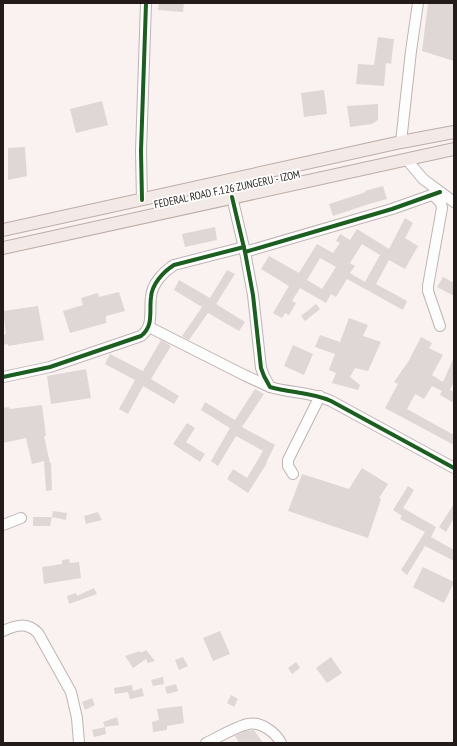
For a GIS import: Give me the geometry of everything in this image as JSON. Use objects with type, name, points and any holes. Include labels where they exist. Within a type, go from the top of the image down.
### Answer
[{"type":"main road","name":"FEDERAL ROAD F.126 ZUNGERU - IZOM","points":[[3,230],[402,142],[454,132]]},
{"type":"main road","name":"FEDERAL ROAD F.126 ZUNGERU - IZOM","points":[[3,248],[454,149]]},
{"type":"main road","points":[[17,227],[22,244]]},
{"type":"street","points":[[142,200],[141,151],[146,3]]},
{"type":"street","points":[[402,142],[411,51],[418,3]]},
{"type":"street","points":[[407,160],[436,193],[442,208],[428,286],[428,291],[440,326]]},
{"type":"street","points":[[3,377],[50,367],[141,336],[149,327],[151,296],[159,279],[166,270],[174,265],[245,249],[392,210],[436,193],[454,202]]},
{"type":"street","points":[[232,197],[245,249],[253,295],[262,368],[264,376],[270,386]]},
{"type":"street","points":[[149,327],[244,375],[270,386],[283,391],[320,396],[454,468]]},
{"type":"street","points":[[293,474],[288,466],[288,460],[320,396]]},
{"type":"street","points":[[3,524],[21,518]]},
{"type":"street","points":[[3,631],[11,627],[26,625],[38,633],[71,692],[77,718],[79,743]]},
{"type":"street","points":[[206,743],[249,723],[260,725],[270,730],[281,743]]},
{"type":"building","points":[[159,3],[184,3],[183,12],[158,10]]},
{"type":"building","points":[[428,3],[454,3],[454,61],[422,51]]},
{"type":"building","points":[[378,37],[394,39],[391,64],[386,63],[384,86],[356,84],[358,64],[374,65]]},
{"type":"building","points":[[324,90],[327,114],[304,117],[301,93]]},
{"type":"building","points":[[102,101],[108,125],[76,133],[70,109]]},
{"type":"building","points":[[378,104],[378,120],[372,124],[350,127],[347,106]]},
{"type":"building","points":[[25,147],[27,176],[8,180],[8,148]]},
{"type":"building","points":[[383,186],[387,199],[333,216],[329,204]]},
{"type":"building","points":[[405,218],[413,223],[405,238],[418,246],[405,269],[389,260],[376,284],[407,301],[403,310],[347,279],[336,297],[331,294],[326,303],[300,288],[292,301],[296,303],[289,315],[285,313],[282,318],[273,313],[289,286],[261,269],[269,256],[299,273],[317,244],[333,253],[340,243],[336,241],[340,234],[350,240],[357,229],[389,249]],"holes":[[[362,244],[380,255],[365,282],[350,273],[355,266],[350,263]],[[320,258],[336,267],[322,289],[307,280]]]},
{"type":"building","points":[[215,227],[217,240],[185,247],[182,234]]},
{"type":"building","points":[[227,270],[235,274],[216,304],[245,322],[239,331],[208,313],[189,340],[182,336],[202,307],[174,290],[179,280],[210,298]]},
{"type":"building","points":[[443,277],[454,283],[454,296],[437,287]]},
{"type":"building","points":[[119,292],[125,311],[106,316],[106,323],[70,333],[63,311],[83,305],[81,298],[98,293],[99,297]]},
{"type":"building","points":[[316,304],[320,309],[305,321],[301,316]]},
{"type":"building","points":[[38,306],[44,340],[8,346],[8,344],[3,345],[3,335],[6,334],[3,311]]},
{"type":"building","points":[[349,318],[368,325],[363,336],[381,342],[368,371],[355,368],[350,377],[360,385],[358,390],[332,383],[336,373],[329,370],[335,354],[315,347],[320,335],[340,342]]},
{"type":"building","points":[[421,337],[432,343],[429,348],[443,355],[432,375],[443,382],[454,357],[454,381],[450,390],[454,392],[454,403],[440,395],[442,391],[432,386],[424,399],[415,394],[407,409],[454,435],[454,445],[385,408],[398,384],[394,382],[408,362]]},
{"type":"building","points":[[161,340],[171,346],[151,379],[179,396],[174,404],[143,386],[128,414],[119,409],[135,380],[105,364],[110,354],[143,371]]},
{"type":"building","points":[[293,345],[313,354],[304,375],[284,366]]},
{"type":"building","points":[[86,369],[91,398],[51,404],[47,376]]},
{"type":"building","points":[[255,389],[264,394],[242,427],[275,445],[267,463],[248,493],[227,479],[233,469],[247,478],[263,451],[236,436],[218,466],[211,461],[230,428],[201,410],[205,402],[235,420]]},
{"type":"building","points":[[42,405],[46,436],[44,436],[51,463],[52,490],[46,491],[44,461],[32,464],[26,438],[3,443],[3,408],[9,407],[10,409]]},
{"type":"building","points":[[187,423],[195,428],[186,442],[205,454],[200,462],[173,444]]},
{"type":"building","points":[[362,468],[388,484],[379,498],[381,499],[368,538],[288,511],[302,474],[349,489]]},
{"type":"building","points":[[408,486],[414,490],[403,508],[436,527],[431,537],[454,550],[454,561],[425,546],[407,575],[401,570],[425,532],[400,519],[402,516],[393,510]]},
{"type":"building","points":[[454,504],[454,518],[446,532],[439,527]]},
{"type":"building","points":[[53,511],[67,513],[66,520],[52,517]]},
{"type":"building","points":[[98,512],[102,520],[86,524],[84,516]]},
{"type":"building","points":[[33,517],[52,517],[50,526],[33,526]]},
{"type":"building","points":[[69,559],[70,563],[79,562],[81,578],[44,584],[42,567],[62,564],[62,560]]},
{"type":"building","points":[[423,567],[454,582],[444,603],[413,587]]},
{"type":"building","points":[[94,588],[97,594],[69,604],[67,596],[76,593],[77,596]]},
{"type":"building","points":[[220,631],[230,654],[213,661],[203,638]]},
{"type":"building","points":[[146,650],[155,661],[148,663],[146,659],[133,668],[125,656],[140,651],[141,653]]},
{"type":"building","points":[[183,657],[188,666],[179,670],[175,660]]},
{"type":"building","points":[[331,657],[342,673],[327,683],[316,668]]},
{"type":"building","points":[[296,662],[300,668],[292,674],[288,668]]},
{"type":"building","points":[[163,677],[164,684],[153,686],[151,680]]},
{"type":"building","points":[[176,684],[178,691],[167,694],[165,687]]},
{"type":"building","points":[[132,685],[133,691],[142,688],[144,696],[130,699],[128,692],[115,694],[114,688]]},
{"type":"building","points":[[231,695],[238,699],[234,707],[227,703]]},
{"type":"building","points":[[92,698],[95,705],[85,710],[82,702]]},
{"type":"building","points":[[182,706],[184,723],[167,726],[167,730],[153,732],[152,722],[159,720],[157,709]]},
{"type":"building","points":[[117,717],[119,725],[105,727],[103,722]]},
{"type":"building","points":[[105,727],[106,734],[94,737],[92,730]]},
{"type":"building","points":[[254,730],[263,743],[239,743],[235,736],[245,731]]},
{"type":"cycle path","points":[[142,200],[141,151],[146,3]]},
{"type":"cycle path","points":[[245,252],[392,209],[440,192]]},
{"type":"cycle path","points":[[232,197],[253,295],[261,368],[270,387],[308,394],[331,401],[454,468]]},
{"type":"cycle path","points":[[3,377],[50,367],[141,336],[148,328],[153,288],[166,271],[174,265],[244,247]]}]
